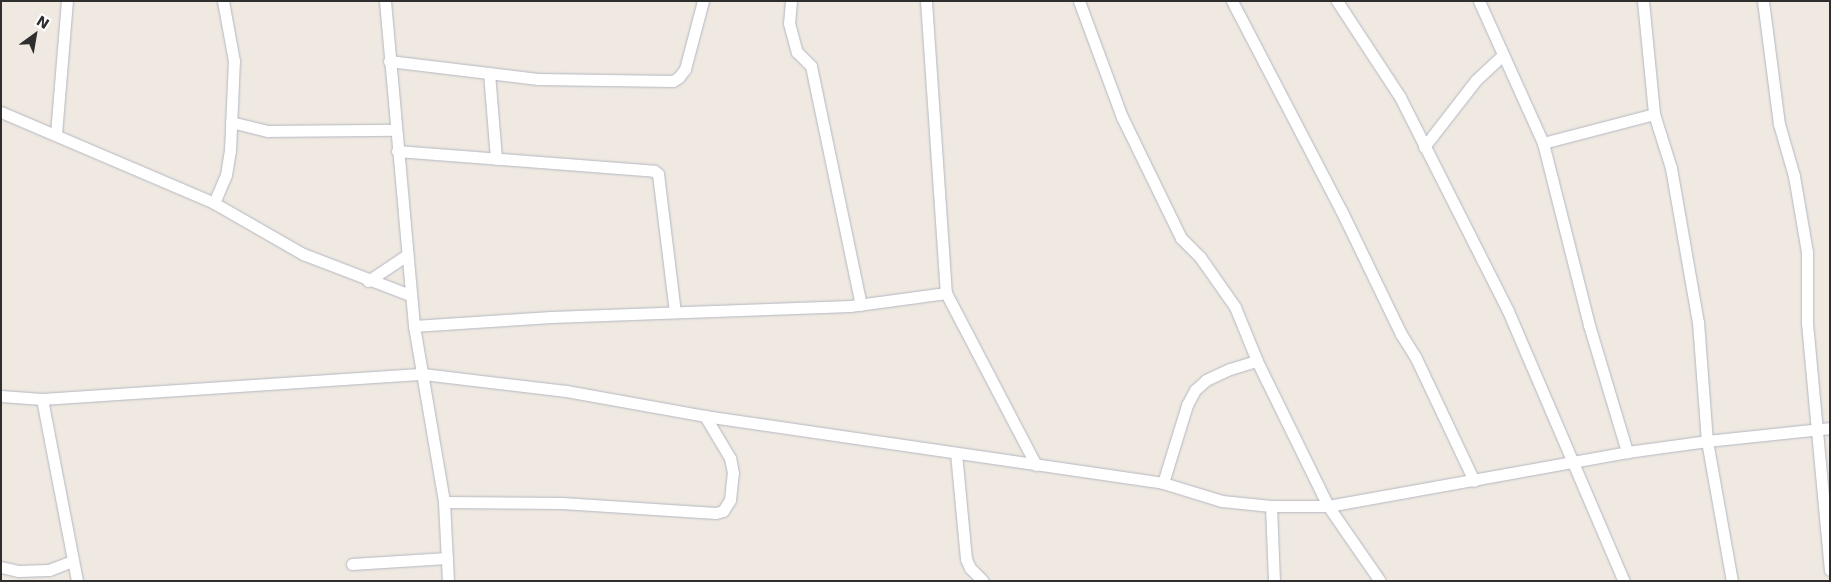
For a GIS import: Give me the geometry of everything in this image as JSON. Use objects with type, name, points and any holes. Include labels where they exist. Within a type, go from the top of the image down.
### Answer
[{"type":"street","points":[[56,134],[67,1]]},
{"type":"street","points":[[214,203],[228,167],[234,61],[223,1]]},
{"type":"street","points":[[384,1],[410,295],[444,502],[448,581]]},
{"type":"street","points":[[389,60],[538,79],[673,81],[685,69],[703,1]]},
{"type":"street","points":[[791,1],[789,23],[797,52],[811,66],[861,304]]},
{"type":"street","points":[[926,1],[946,293],[1036,465]]},
{"type":"street","points":[[1079,1],[1122,117],[1181,238],[1200,257],[1235,307],[1257,361],[1328,506],[1380,581]]},
{"type":"street","points":[[1232,1],[1415,356],[1474,481]]},
{"type":"street","points":[[1337,1],[1400,97],[1508,311],[1624,581]]},
{"type":"street","points":[[1479,1],[1543,143],[1589,325],[1626,452]]},
{"type":"street","points":[[1643,1],[1652,70],[1654,114],[1671,168],[1698,322],[1707,441],[1732,581]]},
{"type":"street","points":[[1763,1],[1779,124],[1794,176],[1807,252],[1808,323],[1824,429],[1830,570]]},
{"type":"street","points":[[1424,147],[1471,86],[1503,55]]},
{"type":"street","points":[[489,73],[496,159]]},
{"type":"street","points":[[1,112],[214,203],[303,254],[410,295]]},
{"type":"street","points":[[1543,143],[1654,114]]},
{"type":"street","points":[[231,122],[268,131],[395,130]]},
{"type":"street","points":[[397,151],[654,171],[658,174],[675,312]]},
{"type":"street","points":[[368,280],[407,255]]},
{"type":"street","points":[[414,326],[861,304],[946,293]]},
{"type":"street","points":[[1164,483],[1186,406],[1195,390],[1206,380],[1230,369],[1257,361]]},
{"type":"street","points":[[1,396],[42,399],[423,374],[566,391],[705,416],[1164,483],[1222,501],[1271,506],[1328,506],[1626,452],[1707,441],[1824,429]]},
{"type":"street","points":[[42,399],[77,581]]},
{"type":"street","points":[[444,502],[562,503],[716,513],[723,511],[730,500],[733,473],[730,458],[705,416]]},
{"type":"street","points":[[956,453],[966,559],[970,568],[983,581]]},
{"type":"street","points":[[1271,506],[1274,581]]},
{"type":"street","points":[[352,564],[447,558]]},
{"type":"street","points":[[1,567],[18,571],[50,570],[73,561]]}]
